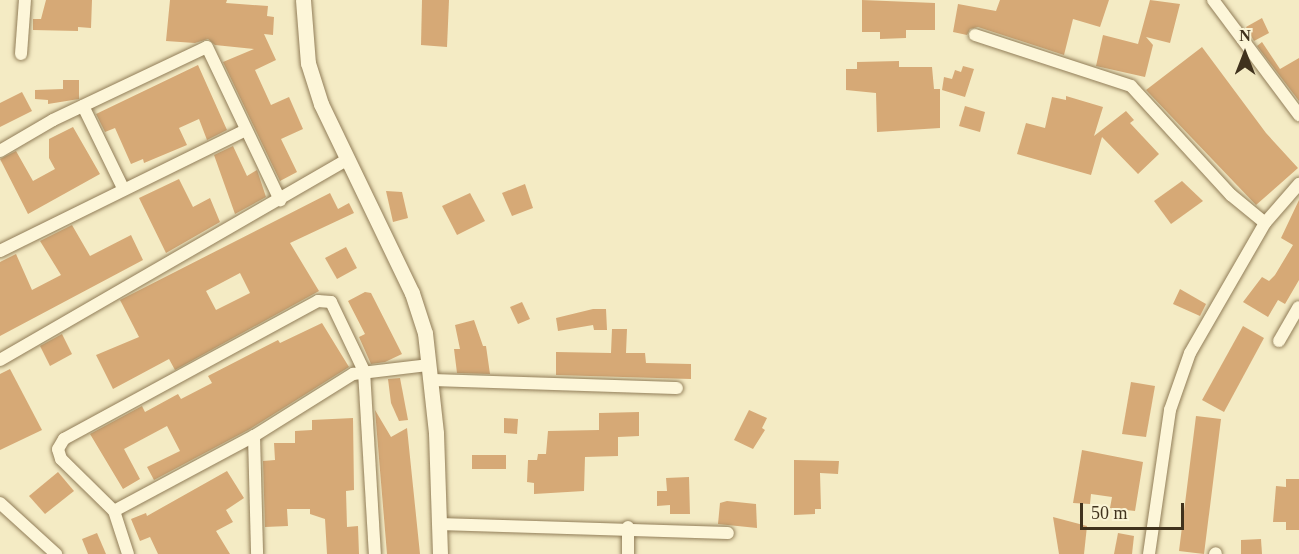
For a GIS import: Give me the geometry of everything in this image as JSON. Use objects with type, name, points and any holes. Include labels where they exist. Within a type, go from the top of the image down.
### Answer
[{"type":"street","points":[[21,54],[25,0]]},
{"type":"street","points":[[303,0],[308,63],[321,104],[412,293],[424,333],[430,373],[440,554]]},
{"type":"street","points":[[1213,0],[1299,115]]},
{"type":"street","points":[[975,34],[1131,86],[1231,195],[1265,223]]},
{"type":"street","points":[[0,151],[83,106],[207,47],[244,131],[280,200]]},
{"type":"street","points":[[83,106],[124,190]]},
{"type":"street","points":[[0,251],[244,131]]},
{"type":"street","points":[[0,360],[348,159]]},
{"type":"street","points":[[1149,554],[1174,398],[1190,353],[1265,223],[1299,184]]},
{"type":"street","points":[[128,554],[114,511],[61,459],[58,449],[64,439],[318,301],[331,302],[364,371],[375,554]]},
{"type":"street","points":[[1279,341],[1299,307]]},
{"type":"street","points":[[114,511],[254,436],[364,371],[677,388]]},
{"type":"street","points":[[254,436],[257,554]]},
{"type":"street","points":[[0,502],[56,554]]},
{"type":"street","points":[[439,524],[628,527],[728,533]]},
{"type":"street","points":[[628,527],[628,554]]},
{"type":"building","points":[[46,0],[92,0],[91,28],[78,27],[78,31],[33,30],[33,19],[41,19]]},
{"type":"building","points":[[170,0],[227,0],[226,3],[268,6],[267,16],[274,17],[273,35],[264,34],[276,60],[255,70],[271,105],[289,97],[303,129],[281,139],[297,172],[280,181],[223,62],[254,49],[215,45],[208,39],[195,43],[166,41]]},
{"type":"building","points":[[422,0],[449,0],[447,47],[421,45]]},
{"type":"building","points":[[862,0],[935,3],[935,30],[906,30],[906,38],[880,39],[880,32],[862,32]]},
{"type":"building","points":[[1000,0],[1109,0],[1100,27],[1073,19],[1064,55],[978,27],[970,29],[967,35],[953,32],[958,4],[996,11]]},
{"type":"building","points":[[1150,0],[1180,4],[1170,43],[1146,37],[1153,45],[1145,77],[1096,66],[1103,35],[1138,44]]},
{"type":"building","points":[[1262,18],[1269,33],[1254,41],[1246,27]]},
{"type":"building","points":[[1262,42],[1280,69],[1299,58],[1299,101],[1257,46]]},
{"type":"building","points":[[1202,47],[1266,133],[1298,168],[1256,205],[1146,90]]},
{"type":"building","points":[[899,61],[899,67],[932,67],[934,89],[940,89],[940,128],[877,132],[876,93],[846,90],[846,69],[857,69],[857,62]]},
{"type":"building","points":[[198,65],[227,130],[207,140],[199,119],[179,128],[187,145],[144,163],[143,159],[131,164],[115,128],[105,132],[96,114]]},
{"type":"building","points":[[963,66],[974,69],[965,97],[942,90],[944,77],[952,79],[955,70],[961,72]]},
{"type":"building","points":[[63,80],[79,80],[79,99],[48,104],[48,100],[35,99],[35,90],[63,89]]},
{"type":"building","points":[[22,92],[32,111],[0,127],[0,103]]},
{"type":"building","points":[[1066,96],[1103,107],[1094,136],[1126,111],[1134,120],[1130,123],[1159,154],[1138,174],[1102,137],[1091,175],[1017,154],[1026,123],[1045,128],[1052,97],[1066,100]]},
{"type":"building","points":[[965,106],[985,112],[980,132],[959,126]]},
{"type":"building","points":[[73,127],[100,174],[28,214],[0,159],[16,151],[33,181],[55,169],[49,158],[49,139]]},
{"type":"building","points":[[233,146],[247,176],[257,170],[266,197],[235,214],[214,155]]},
{"type":"building","points":[[179,179],[193,207],[210,198],[220,222],[166,253],[139,198]]},
{"type":"building","points":[[1182,181],[1203,201],[1171,224],[1154,201]]},
{"type":"building","points":[[525,184],[533,208],[512,216],[502,193]]},
{"type":"building","points":[[386,191],[402,192],[408,218],[393,222]]},
{"type":"building","points":[[330,193],[338,209],[349,203],[354,213],[290,243],[319,291],[175,370],[169,359],[113,389],[96,355],[139,337],[120,300]],"holes":[[[240,273],[250,293],[216,310],[206,291]]]},
{"type":"building","points":[[470,193],[485,221],[457,235],[442,206]]},
{"type":"building","points":[[1299,200],[1299,280],[1285,304],[1278,300],[1268,317],[1243,302],[1262,277],[1269,281],[1275,275],[1293,245],[1281,238]]},
{"type":"building","points":[[72,225],[90,256],[131,235],[143,260],[0,336],[0,262],[16,254],[32,290],[61,275],[40,241]]},
{"type":"building","points":[[346,247],[357,268],[337,279],[325,258]]},
{"type":"building","points":[[1180,289],[1206,304],[1200,316],[1173,304]]},
{"type":"building","points":[[365,292],[371,293],[402,354],[385,362],[371,364],[359,337],[365,334],[348,301]]},
{"type":"building","points":[[522,302],[530,319],[518,324],[510,307]]},
{"type":"building","points":[[593,309],[606,309],[607,330],[594,330],[593,325],[558,331],[556,318]]},
{"type":"building","points":[[474,320],[483,346],[486,346],[490,374],[457,373],[454,349],[460,349],[455,325]]},
{"type":"building","points":[[322,323],[349,367],[250,429],[154,480],[147,467],[180,451],[167,426],[124,449],[140,479],[123,489],[90,434],[142,406],[145,412],[178,394],[181,399],[212,383],[208,376],[278,340],[280,343]]},
{"type":"building","points":[[1243,326],[1264,338],[1224,412],[1202,400]]},
{"type":"building","points":[[612,329],[627,329],[626,353],[645,353],[646,363],[691,364],[691,379],[556,375],[556,352],[611,353]]},
{"type":"building","points":[[62,334],[72,354],[50,366],[40,346]]},
{"type":"building","points":[[10,369],[42,430],[0,450],[0,374]]},
{"type":"building","points":[[400,378],[408,420],[399,421],[391,403],[388,379]]},
{"type":"building","points":[[1131,382],[1155,386],[1146,437],[1122,434]]},
{"type":"building","points":[[375,410],[391,437],[407,428],[420,554],[387,554]]},
{"type":"building","points":[[749,410],[767,418],[762,428],[765,430],[753,449],[734,440]]},
{"type":"building","points":[[639,412],[639,436],[618,437],[618,456],[585,457],[584,491],[534,494],[534,483],[527,482],[528,460],[537,460],[538,454],[546,454],[548,431],[599,430],[599,413]]},
{"type":"building","points":[[1196,416],[1221,419],[1204,554],[1179,551]]},
{"type":"building","points":[[353,418],[354,490],[346,491],[347,527],[358,526],[359,554],[327,554],[325,519],[310,514],[310,509],[287,509],[288,526],[265,527],[263,461],[275,460],[274,443],[295,443],[295,431],[312,430],[312,420]]},
{"type":"building","points":[[504,418],[518,419],[517,434],[504,433]]},
{"type":"building","points":[[1082,450],[1143,462],[1135,511],[1110,508],[1112,497],[1091,494],[1090,504],[1073,503]]},
{"type":"building","points":[[472,455],[506,455],[506,469],[472,469]]},
{"type":"building","points":[[794,460],[839,461],[838,474],[820,473],[821,509],[815,509],[815,514],[794,515]]},
{"type":"building","points":[[227,471],[244,498],[226,510],[233,522],[216,531],[230,554],[158,554],[150,537],[140,541],[131,519],[146,513],[147,516]]},
{"type":"building","points":[[58,472],[74,491],[45,514],[29,496]]},
{"type":"building","points":[[689,477],[690,514],[670,514],[670,505],[657,506],[657,491],[667,491],[666,478]]},
{"type":"building","points":[[1286,479],[1299,479],[1299,530],[1286,530],[1286,522],[1273,522],[1276,486],[1286,487]]},
{"type":"building","points":[[727,501],[756,504],[757,528],[718,524],[720,503]]},
{"type":"building","points":[[1053,517],[1087,526],[1084,554],[1059,554]]},
{"type":"building","points":[[97,533],[106,554],[88,554],[82,539]]},
{"type":"building","points":[[1118,533],[1134,536],[1132,554],[1114,554]]},
{"type":"building","points":[[1261,539],[1262,554],[1241,554],[1241,540]]}]
